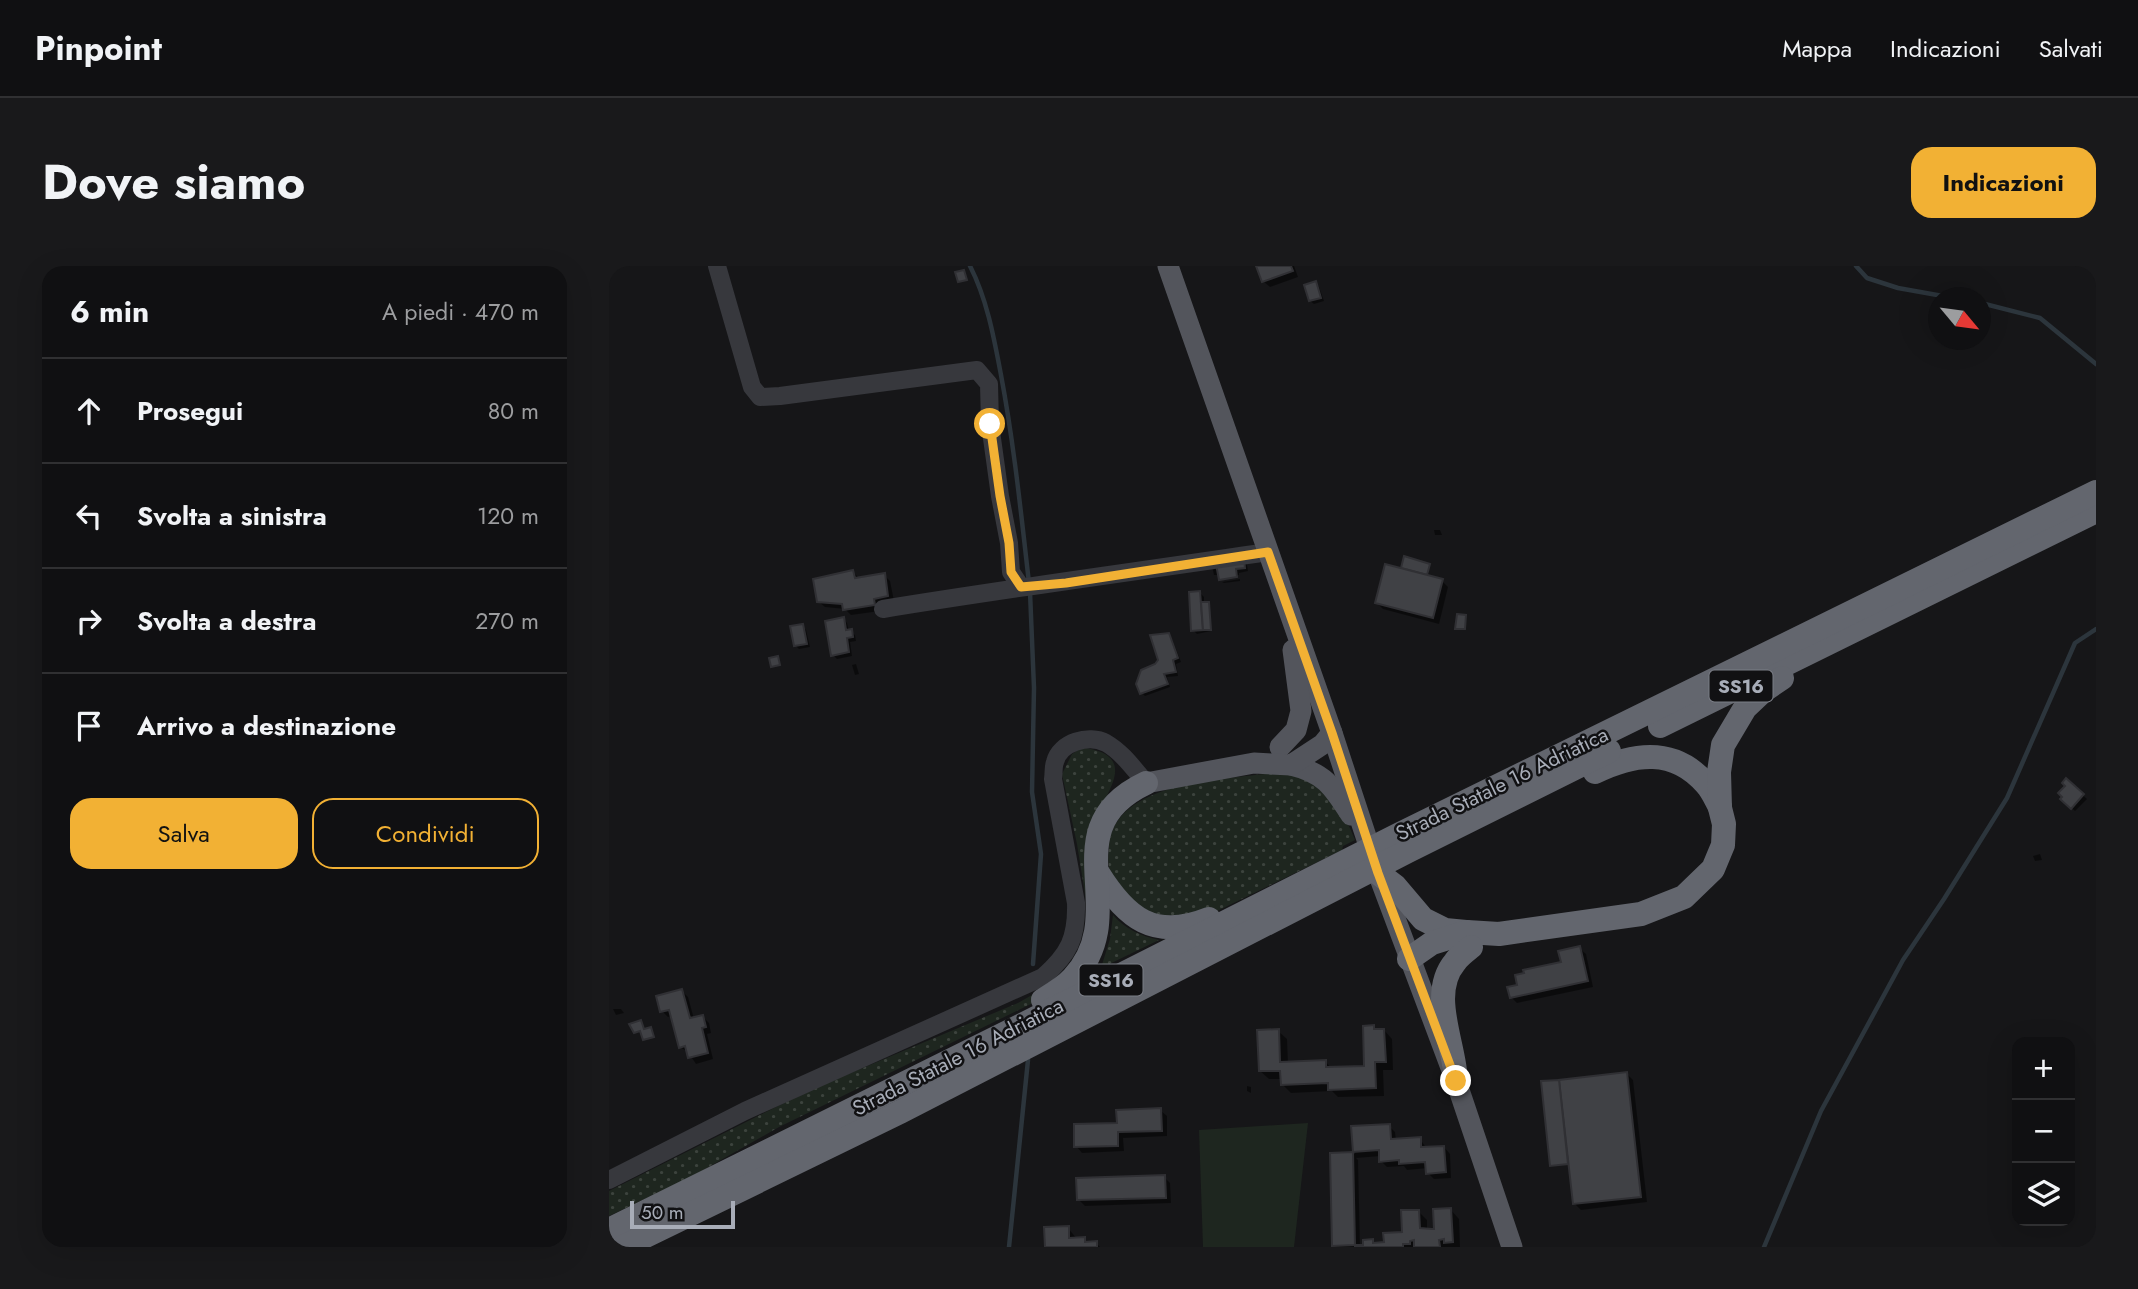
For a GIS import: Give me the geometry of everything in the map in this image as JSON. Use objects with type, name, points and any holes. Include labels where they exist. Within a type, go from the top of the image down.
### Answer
[{"type":"highway","name":"Strada Statale 16 Adriatica","points":[[1405,843],[1477,797],[2096,492]]},
{"type":"highway","name":"Strada Statale 16 Adriatica","points":[[609,1230],[2096,511]]},
{"type":"highway","points":[[1378,873],[1395,886],[1423,919],[1469,939],[1640,914],[1684,897],[1713,869],[1723,845],[1720,772],[1723,745],[1745,708],[1763,691],[1781,678],[2096,521]]},
{"type":"highway","points":[[1405,843],[1589,775],[1616,762],[1652,755],[1677,762],[1706,784],[1720,808]]},
{"type":"highway","points":[[735,1168],[778,1138],[1030,1007],[1072,981],[1091,953],[1099,924],[1096,869],[1098,828],[1112,804],[1129,791],[1146,783]]},
{"type":"highway","points":[[1096,869],[1113,897],[1129,913],[1162,927],[1187,926],[1251,900],[1350,871]]},
{"type":"highway","name":"Strada Statale 16 Adriatica","points":[[623,1247],[900,1112],[1279,917],[1350,871]]},
{"type":"highway","points":[[1409,959],[1453,957],[1469,939]]},
{"type":"highway","points":[[1456,1081],[1455,1061],[1445,1026],[1444,984],[1453,963],[1469,939]]},
{"type":"main road","points":[[1168,266],[1332,733],[1378,873],[1456,1081],[1512,1247]]},
{"type":"main road","points":[[1286,756],[1301,711],[1293,657],[1292,620]]},
{"type":"main road","points":[[1146,783],[1286,756],[1301,738],[1332,733]]},
{"type":"main road","points":[[1286,756],[1326,779],[1353,818],[1363,827]]},
{"type":"street","points":[[717,266],[752,387],[760,397],[780,397],[977,370],[989,384],[990,424],[1011,572],[1021,587]]},
{"type":"street","points":[[883,609],[1268,552]]},
{"type":"street","points":[[609,1180],[745,1111],[1043,977],[1060,962],[1071,944],[1077,922],[1076,903],[1053,779],[1055,759],[1071,743],[1088,738],[1104,742],[1146,783]]},
{"type":"shaded area","points":[[1086,748],[1104,753],[1113,762],[1115,772],[1088,837],[1088,859],[1095,895],[1095,931],[1084,958],[1065,981],[1037,1001],[779,1127],[691,1177],[609,1216],[609,1191],[810,1090],[1018,1003],[1060,979],[1083,944],[1089,919],[1062,774],[1072,754]]},
{"type":"shaded area","points":[[1272,773],[1295,773],[1316,782],[1340,809],[1355,840],[1343,846],[1342,850],[1205,917],[1145,914],[1116,883],[1109,867],[1109,846],[1115,824],[1130,808],[1150,796],[1174,788]]},
{"type":"shaded area","points":[[1113,915],[1134,931],[1159,940],[1101,968],[1110,939]]},
{"type":"shaded area","points":[[1308,1123],[1294,1247],[1203,1247],[1199,1130]]},
{"type":"building","points":[[1256,266],[1291,266],[1293,271],[1262,282]]},
{"type":"building","points":[[964,270],[967,280],[958,282],[955,272]]},
{"type":"building","points":[[1316,281],[1321,298],[1309,301],[1304,285]]},
{"type":"building","points":[[1404,556],[1430,564],[1427,575],[1401,568]]},
{"type":"building","points":[[1244,559],[1245,568],[1236,569],[1237,577],[1219,580],[1216,564]]},
{"type":"building","points":[[1385,564],[1443,579],[1433,618],[1375,603]]},
{"type":"building","points":[[853,570],[855,578],[885,573],[888,596],[874,599],[875,605],[843,610],[842,604],[817,602],[813,579]]},
{"type":"building","points":[[1200,591],[1203,630],[1191,631],[1189,592]]},
{"type":"building","points":[[1201,602],[1209,602],[1211,630],[1203,630]]},
{"type":"building","points":[[1457,614],[1466,615],[1465,629],[1455,629]]},
{"type":"building","points":[[844,617],[846,630],[852,629],[853,637],[847,638],[849,652],[831,656],[825,621]]},
{"type":"building","points":[[803,624],[807,644],[794,646],[790,626]]},
{"type":"building","points":[[1169,633],[1178,658],[1173,660],[1176,672],[1164,674],[1168,684],[1140,694],[1136,684],[1141,670],[1158,660],[1150,635]]},
{"type":"building","points":[[778,656],[780,665],[771,667],[769,658]]},
{"type":"building","points":[[2066,778],[2084,794],[2071,809],[2060,799],[2062,797],[2058,793],[2065,786],[2062,783]]},
{"type":"building","points":[[1580,946],[1588,981],[1510,998],[1507,987],[1517,985],[1515,975],[1524,973],[1523,970],[1561,962],[1558,951]]},
{"type":"building","points":[[682,989],[690,1018],[703,1015],[706,1027],[702,1028],[708,1053],[688,1058],[685,1046],[679,1048],[669,1010],[660,1012],[656,996]]},
{"type":"building","points":[[641,1020],[644,1029],[651,1027],[654,1037],[643,1040],[640,1031],[634,1033],[629,1024]]},
{"type":"building","points":[[1374,1025],[1374,1029],[1384,1029],[1386,1062],[1375,1062],[1376,1088],[1328,1090],[1328,1083],[1281,1085],[1280,1071],[1259,1071],[1257,1030],[1279,1029],[1280,1062],[1326,1060],[1326,1067],[1364,1066],[1363,1026]]},
{"type":"building","points":[[1627,1072],[1641,1197],[1573,1204],[1559,1080]]},
{"type":"building","points":[[1559,1080],[1568,1164],[1550,1166],[1541,1081]]},
{"type":"building","points":[[1161,1108],[1162,1131],[1118,1132],[1118,1146],[1074,1147],[1074,1124],[1117,1123],[1116,1110]]},
{"type":"building","points":[[1390,1124],[1391,1139],[1421,1137],[1421,1147],[1444,1146],[1446,1172],[1426,1174],[1425,1162],[1379,1162],[1379,1150],[1353,1152],[1351,1126]]},
{"type":"building","points":[[1353,1152],[1355,1245],[1332,1246],[1330,1153]]},
{"type":"building","points":[[1165,1175],[1166,1198],[1077,1200],[1076,1178]]},
{"type":"building","points":[[1451,1208],[1453,1242],[1444,1243],[1444,1239],[1439,1240],[1440,1247],[1414,1247],[1414,1240],[1410,1241],[1410,1244],[1403,1244],[1403,1247],[1355,1247],[1363,1245],[1363,1240],[1384,1242],[1383,1233],[1402,1232],[1401,1210],[1419,1210],[1420,1228],[1434,1229],[1433,1209]]},
{"type":"building","points":[[1069,1226],[1069,1238],[1085,1237],[1085,1242],[1097,1241],[1097,1247],[1045,1247],[1044,1227]]},
{"type":"waterway","points":[[970,266],[993,333],[1001,375],[1029,583]]},
{"type":"waterway","points":[[1856,266],[1867,278],[1898,288],[1928,293]]},
{"type":"waterway","points":[[1991,306],[2040,318],[2096,364]]},
{"type":"waterway","points":[[1030,592],[1034,688],[1032,792],[1041,854],[1033,964]]},
{"type":"waterway","points":[[1764,1247],[1821,1111],[1903,960],[2007,798],[2075,643],[2096,629]]},
{"type":"waterway","points":[[1009,1247],[1028,1060]]},
{"type":"route","points":[[990,424],[1011,572],[1021,587],[1066,583],[1268,552],[1378,873],[1456,1081]]}]
